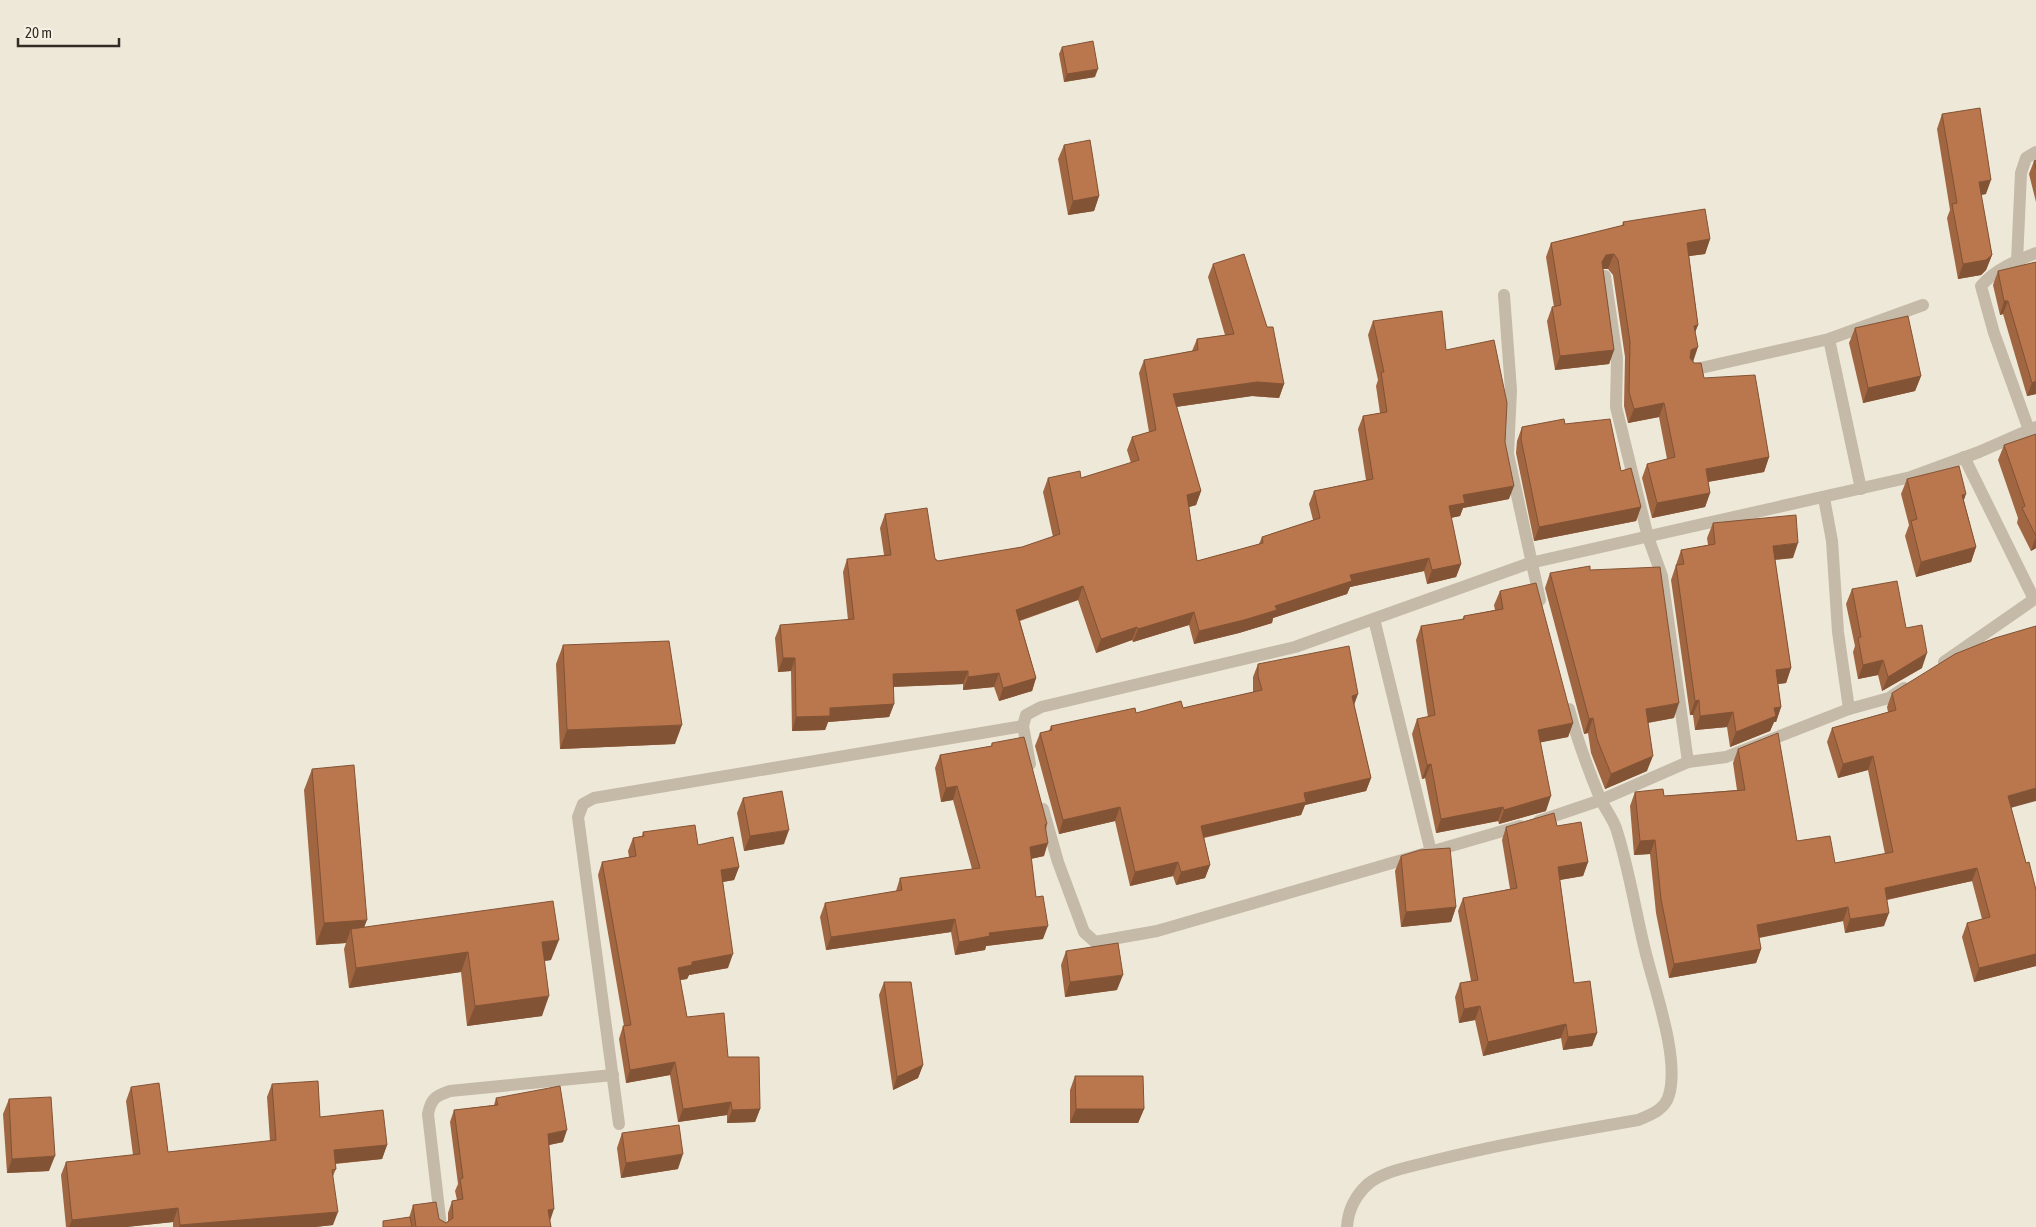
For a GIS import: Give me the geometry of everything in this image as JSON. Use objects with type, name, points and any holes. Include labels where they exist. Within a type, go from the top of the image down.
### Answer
[{"type":"street","points":[[2017,261],[2021,173],[2026,158],[2036,152]]},
{"type":"street","points":[[1034,778],[1023,726],[1026,715],[1041,707],[1295,647],[1530,563],[1911,477],[2033,428],[1997,342],[1981,286],[1990,276],[2017,261],[2036,254]]},
{"type":"street","points":[[1605,276],[1616,358],[1616,407],[1648,537],[1662,576],[1668,608],[1680,717],[1688,762]]},
{"type":"street","points":[[1504,295],[1511,390],[1508,454],[1530,563],[1543,609]]},
{"type":"street","points":[[1692,370],[1829,339],[1923,305]]},
{"type":"street","points":[[1829,339],[1862,489]]},
{"type":"street","points":[[1934,669],[2035,598],[1964,457]]},
{"type":"street","points":[[1824,498],[1832,542],[1838,632],[1850,709]]},
{"type":"street","points":[[1374,619],[1431,852]]},
{"type":"street","points":[[1040,796],[1058,862],[1084,932],[1095,942],[1157,931],[1431,852],[1601,800],[1688,762],[1726,757],[1850,709],[1889,698],[1918,680]]},
{"type":"street","points":[[1347,1227],[1348,1211],[1356,1198],[1369,1184],[1391,1172],[1476,1150],[1638,1120],[1659,1111],[1669,1096],[1672,1065],[1659,1000],[1616,828],[1601,800],[1577,739],[1565,692]]},
{"type":"street","points":[[619,1124],[578,817],[583,804],[594,798],[1023,726]]},
{"type":"street","points":[[441,1227],[428,1114],[430,1102],[436,1096],[450,1091],[613,1074]]},
{"type":"building","points":[[1093,41],[1098,69],[1067,74],[1062,47]]},
{"type":"building","points":[[1980,108],[1991,180],[1979,182],[1992,255],[1986,260],[1963,264],[1952,204],[1957,203],[1942,114]]},
{"type":"building","points":[[1090,140],[1099,196],[1073,201],[1064,145]]},
{"type":"building","points":[[1705,209],[1710,239],[1687,243],[1698,325],[1694,326],[1698,347],[1691,350],[1690,358],[1694,363],[1701,363],[1704,378],[1755,375],[1769,457],[1706,469],[1710,493],[1657,503],[1647,464],[1675,457],[1664,403],[1634,409],[1629,392],[1630,342],[1618,260],[1614,254],[1606,255],[1602,262],[1614,350],[1560,356],[1552,307],[1561,305],[1551,243],[1624,225],[1623,222]]},
{"type":"building","points":[[1244,254],[1267,327],[1273,327],[1284,384],[1257,382],[1173,394],[1201,491],[1187,495],[1197,561],[1263,543],[1262,537],[1320,518],[1314,491],[1373,479],[1363,416],[1387,412],[1381,372],[1384,372],[1373,321],[1442,311],[1446,350],[1494,340],[1507,403],[1505,442],[1514,486],[1463,495],[1465,503],[1449,506],[1461,564],[1432,570],[1429,558],[1350,575],[1352,581],[1275,606],[1277,610],[1244,620],[1199,631],[1194,612],[1101,639],[1083,586],[1016,610],[1036,678],[1003,688],[999,673],[968,677],[968,671],[893,674],[894,704],[830,708],[830,716],[796,717],[795,658],[783,658],[780,625],[854,619],[847,559],[891,555],[885,514],[927,508],[935,559],[938,561],[1022,547],[1060,534],[1048,478],[1080,471],[1081,478],[1139,460],[1132,437],[1156,430],[1144,360],[1198,350],[1197,339],[1234,334],[1213,264]]},
{"type":"building","points":[[2036,262],[2036,381],[2032,383],[2008,301],[2004,301],[1998,271]]},
{"type":"building","points":[[1908,316],[1921,376],[1868,388],[1855,328]]},
{"type":"building","points":[[1564,419],[1565,424],[1610,419],[1621,471],[1631,468],[1641,507],[1539,527],[1521,439],[1522,427]]},
{"type":"building","points":[[2036,434],[2036,536],[2022,508],[2025,506],[2004,445]]},
{"type":"building","points":[[1959,466],[1966,494],[1962,495],[1976,547],[1921,562],[1911,521],[1917,519],[1907,479]]},
{"type":"building","points":[[1796,515],[1798,543],[1773,546],[1791,668],[1776,670],[1781,707],[1774,708],[1776,716],[1736,732],[1733,712],[1700,716],[1699,700],[1695,701],[1676,565],[1684,564],[1681,550],[1715,544],[1713,523]]},
{"type":"building","points":[[1590,566],[1590,570],[1660,567],[1679,703],[1646,709],[1653,756],[1611,774],[1597,739],[1593,718],[1589,719],[1550,573]]},
{"type":"building","points":[[1897,581],[1906,628],[1922,625],[1927,653],[1888,677],[1883,660],[1863,665],[1858,638],[1861,637],[1852,589]]},
{"type":"building","points":[[1536,583],[1573,723],[1538,730],[1551,796],[1504,810],[1503,807],[1441,819],[1431,764],[1427,765],[1417,719],[1435,715],[1421,626],[1464,619],[1464,616],[1503,609],[1500,591]]},
{"type":"building","points":[[2036,626],[2036,788],[2008,796],[2026,863],[2029,862],[2036,890],[2036,954],[1979,968],[1967,923],[1990,917],[1977,868],[1885,888],[1889,913],[1850,919],[1848,907],[1757,925],[1761,949],[1674,964],[1661,899],[1655,840],[1640,841],[1635,792],[1663,789],[1664,796],[1745,790],[1738,749],[1778,733],[1797,841],[1830,836],[1835,863],[1893,852],[1873,756],[1843,764],[1832,728],[1896,710],[1892,693],[1955,654],[1995,638]]},
{"type":"building","points":[[669,641],[682,725],[567,730],[563,645]]},
{"type":"building","points":[[1349,646],[1358,694],[1352,696],[1371,778],[1304,793],[1306,802],[1201,826],[1210,865],[1181,872],[1178,862],[1135,872],[1120,807],[1063,820],[1040,733],[1052,730],[1051,726],[1135,708],[1136,713],[1181,701],[1183,708],[1262,690],[1258,676],[1258,664]]},
{"type":"building","points":[[1024,737],[1047,824],[1045,825],[1048,843],[1030,847],[1036,897],[1043,896],[1048,926],[989,933],[990,936],[959,942],[955,919],[831,937],[825,903],[902,890],[900,878],[980,868],[957,786],[946,788],[940,755],[992,746],[992,743]]},
{"type":"building","points":[[354,765],[367,920],[324,923],[312,769]]},
{"type":"building","points":[[782,791],[789,830],[750,836],[743,798]]},
{"type":"building","points":[[1554,813],[1557,826],[1581,822],[1588,862],[1558,867],[1574,983],[1590,981],[1597,1033],[1568,1037],[1566,1024],[1488,1042],[1480,1006],[1464,1009],[1460,983],[1478,980],[1463,898],[1517,888],[1506,827]]},
{"type":"building","points":[[695,825],[698,845],[733,837],[739,867],[721,870],[733,954],[692,962],[692,965],[678,968],[687,1017],[724,1013],[728,1057],[759,1057],[760,1109],[732,1110],[731,1102],[683,1109],[675,1062],[630,1070],[623,1026],[631,1025],[602,862],[636,856],[633,838],[644,836],[643,832]]},
{"type":"building","points":[[1450,848],[1456,907],[1406,912],[1401,856],[1420,850]]},
{"type":"building","points":[[553,901],[559,940],[542,942],[549,996],[475,1006],[468,952],[356,968],[351,929]]},
{"type":"building","points":[[1118,943],[1123,975],[1070,982],[1066,951]]},
{"type":"building","points":[[884,982],[911,982],[923,1065],[897,1077]]},
{"type":"building","points":[[1075,1076],[1143,1076],[1144,1109],[1076,1109]]},
{"type":"building","points":[[318,1081],[320,1117],[383,1110],[387,1145],[334,1150],[336,1169],[332,1170],[338,1212],[180,1225],[178,1208],[72,1220],[66,1162],[140,1154],[131,1087],[159,1083],[168,1152],[276,1140],[272,1084]]},
{"type":"building","points":[[560,1086],[567,1130],[548,1134],[554,1209],[548,1210],[551,1227],[416,1227],[413,1205],[436,1202],[439,1219],[446,1223],[453,1218],[452,1201],[463,1199],[460,1179],[463,1178],[454,1110],[498,1105],[496,1098]]},
{"type":"building","points":[[51,1097],[55,1156],[12,1159],[9,1099]]},
{"type":"building","points":[[679,1125],[683,1154],[626,1163],[622,1133]]},
{"type":"building","points":[[410,1217],[412,1227],[383,1227],[383,1221]]}]
